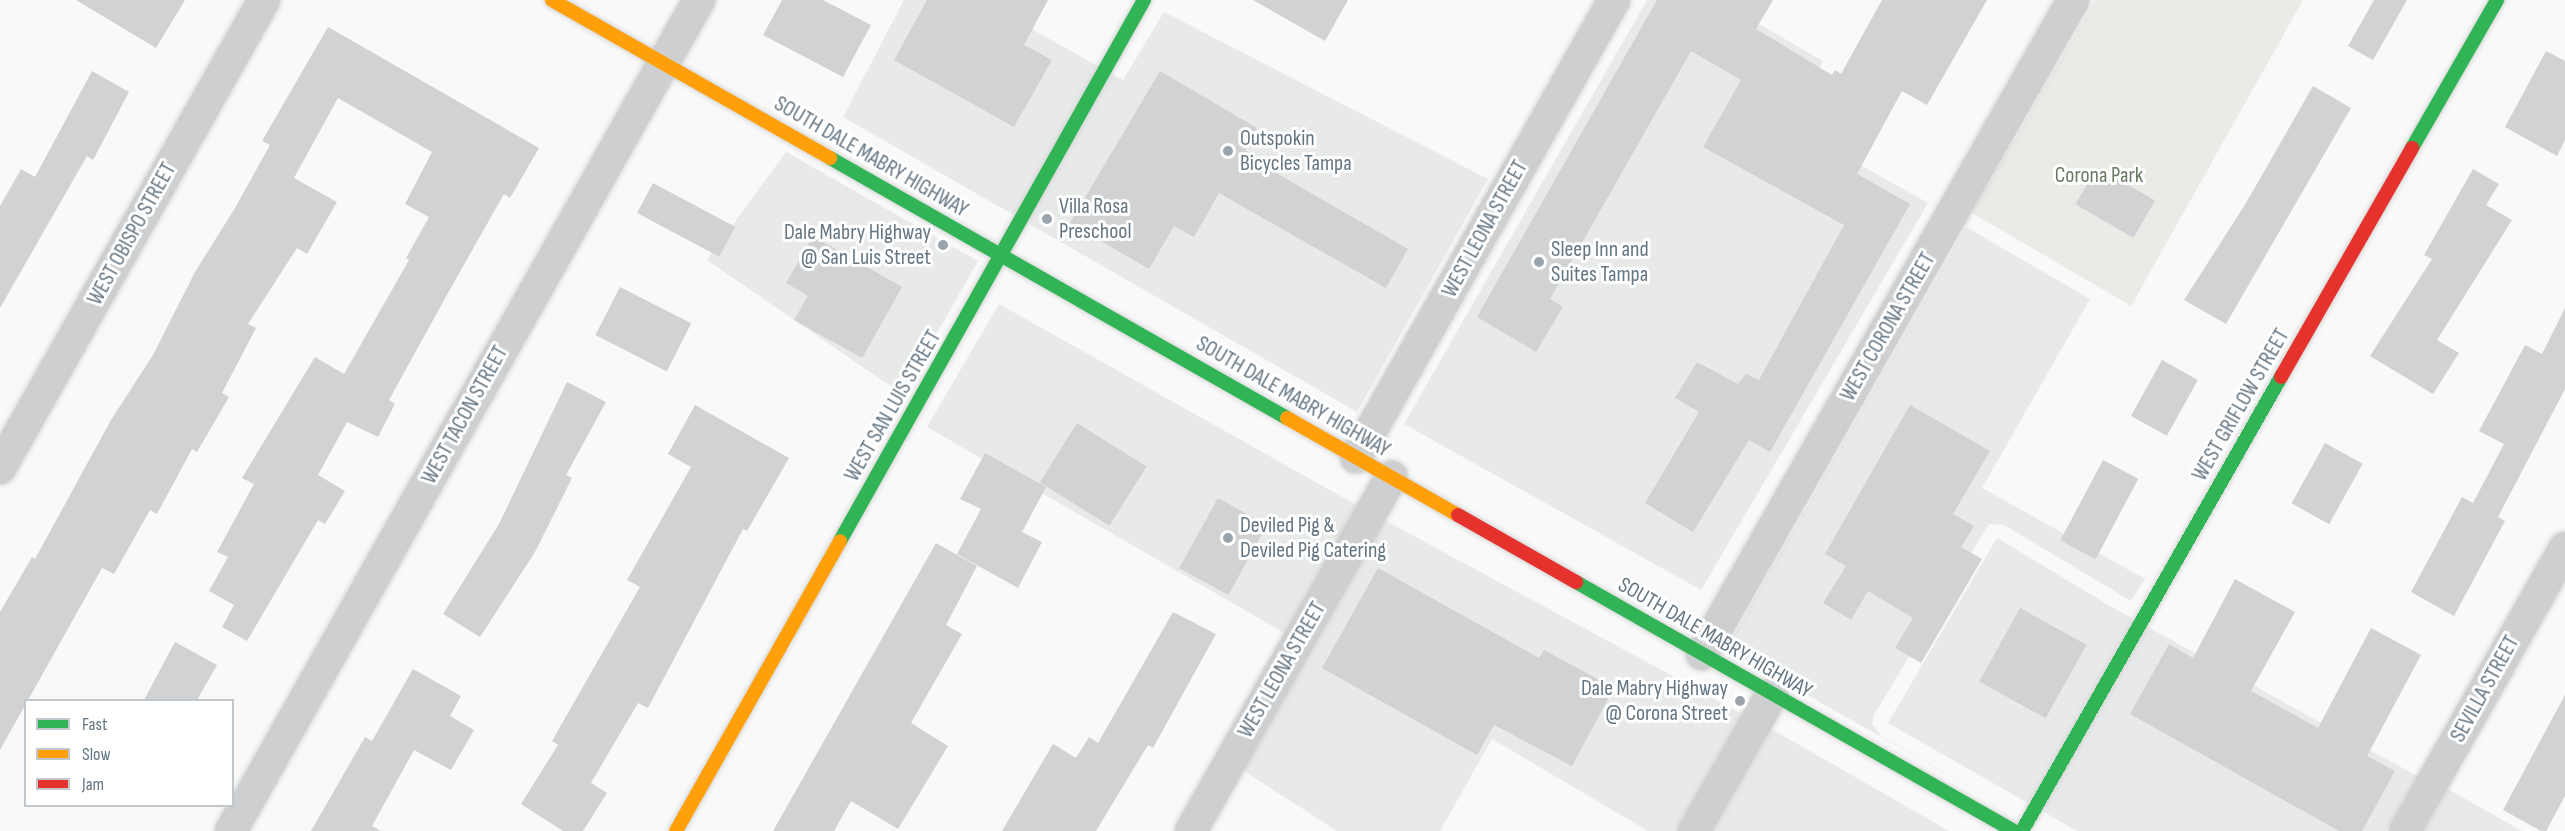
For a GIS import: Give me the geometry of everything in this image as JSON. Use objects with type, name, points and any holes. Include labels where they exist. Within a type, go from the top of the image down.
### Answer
[{"type":"street","name":"WEST OBISPO STREET","points":[[0,468],[264,0]]},
{"type":"street","name":"SOUTH DALE MABRY HIGHWAY","points":[[552,0],[2014,831]]},
{"type":"street","name":"WEST TACON STREET","points":[[231,831],[699,0]]},
{"type":"street","name":"WEST SAN LUIS STREET","points":[[676,831],[1002,256],[1143,0]]},
{"type":"street","name":"WEST LEONA STREET","points":[[1356,457],[1614,0]]},
{"type":"street","name":"WEST CORONA STREET","points":[[1702,654],[2073,0]]},
{"type":"street","name":"WEST GRIFLOW STREET","points":[[2022,831],[2497,0]]},
{"type":"street","name":"WEST LEONA STREET","points":[[1191,831],[1391,477]]},
{"type":"street","name":"SEVILLA STREET","points":[[2405,831],[2565,548]]},
{"type":"street","points":[[1694,831],[1772,694]]},
{"type":"shaded area","points":[[904,0],[980,0],[1123,80],[1164,12],[1488,179],[1357,412],[843,117]]},
{"type":"shaded area","points":[[1647,0],[1717,0],[1823,61],[1789,125],[1928,203],[1701,590],[1404,424]]},
{"type":"shaded area","points":[[786,152],[978,261],[902,394],[707,260]]},
{"type":"shaded area","points":[[1966,227],[2090,299],[1982,488],[2145,579],[2131,601],[2004,525],[1989,524],[1874,715],[1872,724],[1881,736],[2012,811],[1726,649]]},
{"type":"shaded area","points":[[999,304],[1351,502],[1789,739],[1949,831],[1648,831],[1492,739],[1440,831],[1337,831],[1238,767],[1307,646],[927,427]]},
{"type":"shaded area","points":[[1997,538],[2110,606],[2419,777],[2386,831],[2077,831],[1888,723]]},
{"type":"shaded area","points":[[2448,789],[2522,831],[2424,831]]},
{"type":"green space","name":"Corona Park","points":[[2095,0],[2303,0],[2131,306],[1972,213]]},
{"type":"building","points":[[76,0],[185,0],[156,48]]},
{"type":"building","points":[[782,0],[823,0],[871,25],[843,77],[763,35]]},
{"type":"building","points":[[927,0],[1048,0],[1024,45],[1052,60],[1014,127],[894,60]]},
{"type":"building","points":[[1253,0],[1348,0],[1325,41]]},
{"type":"building","name":"Sleep Inn and Suites Tampa","points":[[1657,0],[1773,0],[1756,29],[1832,75],[1835,70],[1841,74],[1882,0],[1987,0],[1927,105],[1902,91],[1857,174],[1910,204],[1770,452],[1749,440],[1693,532],[1645,503],[1699,412],[1675,398],[1697,362],[1738,384],[1746,374],[1759,380],[1844,225],[1703,147],[1741,80],[1691,51],[1550,299],[1563,307],[1536,352],[1477,317]]},
{"type":"building","points":[[2374,0],[2407,0],[2373,60],[2348,46]]},
{"type":"building","points":[[328,27],[539,148],[510,198],[504,194],[453,284],[389,400],[395,404],[378,437],[347,422],[318,475],[345,491],[325,524],[318,520],[247,641],[222,627],[234,605],[209,591],[228,557],[217,552],[254,484],[242,478],[315,357],[344,374],[409,260],[406,258],[429,217],[405,204],[432,152],[338,98],[294,178],[337,202],[307,254],[297,248],[248,324],[256,328],[222,393],[229,397],[197,452],[192,449],[157,514],[150,510],[114,574],[102,568],[29,699],[24,699],[24,707],[0,750],[0,612],[32,557],[35,559],[111,420],[153,355],[195,272],[235,208],[270,145],[262,141]]},
{"type":"building","points":[[2546,51],[2565,61],[2565,140],[2557,156],[2505,127]]},
{"type":"building","points":[[92,71],[129,92],[93,160],[87,156],[0,308],[0,206],[21,169],[35,177]]},
{"type":"building","points":[[1160,71],[1257,128],[1245,150],[1264,161],[1262,165],[1408,249],[1386,288],[1219,193],[1194,237],[1174,226],[1149,269],[1070,223]]},
{"type":"building","points":[[2313,86],[2351,108],[2226,324],[2184,300],[2246,203]]},
{"type":"building","points":[[2097,167],[2155,200],[2134,238],[2076,204]]},
{"type":"building","points":[[2473,169],[2499,184],[2486,205],[2512,220],[2437,340],[2459,353],[2433,394],[2370,356],[2432,259],[2424,255]]},
{"type":"building","points":[[653,183],[735,227],[719,257],[637,213]]},
{"type":"building","points":[[813,236],[902,287],[862,358],[794,320],[808,296],[786,283]]},
{"type":"building","points":[[620,287],[691,323],[667,371],[595,335]]},
{"type":"building","points":[[2565,308],[2565,389],[2498,517],[2505,521],[2454,616],[2411,592],[2462,497],[2473,503],[2504,444],[2479,431],[2525,345],[2542,354]]},
{"type":"building","points":[[2162,360],[2198,380],[2167,436],[2131,416]]},
{"type":"building","points":[[567,382],[606,402],[566,475],[572,478],[535,552],[480,637],[443,614],[499,524]]},
{"type":"building","points":[[695,405],[789,458],[747,531],[743,529],[648,708],[638,703],[591,783],[607,793],[583,831],[563,831],[521,804],[558,745],[552,741],[640,587],[627,580],[691,467],[668,454]]},
{"type":"building","points":[[1910,405],[1990,451],[1953,514],[1974,526],[1961,547],[1982,559],[1921,663],[1895,648],[1913,618],[1868,591],[1851,620],[1823,603],[1846,566],[1825,554]]},
{"type":"building","points":[[1077,423],[1147,466],[1109,526],[1040,482]]},
{"type":"building","points":[[2325,443],[2363,464],[2329,524],[2292,503]]},
{"type":"building","points":[[985,453],[1046,487],[1022,532],[1042,542],[1018,588],[957,554],[981,509],[960,499]]},
{"type":"building","points":[[2103,460],[2138,479],[2096,559],[2060,540]]},
{"type":"building","name":"Deviled Pig & Deviled Pig Catering","points":[[1218,498],[1267,525],[1228,595],[1179,568]]},
{"type":"building","points":[[936,543],[977,566],[946,625],[962,634],[911,723],[948,746],[898,829],[851,801],[834,831],[773,831]]},
{"type":"building","points":[[1378,568],[1539,658],[1544,650],[1614,688],[1572,766],[1494,725],[1477,755],[1322,668]]},
{"type":"building","points":[[2235,579],[2295,612],[2251,691],[2318,728],[2371,628],[2421,655],[2367,756],[2395,771],[2362,831],[2339,831],[2130,714],[2169,644],[2193,658]]},
{"type":"building","points":[[2020,608],[2086,645],[2046,718],[1979,681]]},
{"type":"building","points":[[1173,612],[1216,634],[1153,748],[1148,745],[1096,831],[1002,831],[1053,744],[1076,758],[1089,737],[1098,743]]},
{"type":"building","points":[[175,642],[217,665],[198,699],[145,699]]},
{"type":"building","points":[[413,669],[461,696],[450,716],[474,730],[451,770],[414,750],[372,826],[381,831],[311,831],[365,737],[372,741]]},
{"type":"building","points":[[2565,695],[2565,796],[2546,831],[2541,831],[2503,810]]},
{"type":"traffic: fast","points":[[840,541],[1144,0]]},
{"type":"traffic: fast","points":[[2412,148],[2497,0]]},
{"type":"traffic: fast","points":[[830,158],[1287,418]]},
{"type":"traffic: fast","points":[[2022,831],[2281,377]]},
{"type":"traffic: fast","points":[[1576,582],[2014,831]]},
{"type":"traffic: slow","points":[[552,0],[830,158]]},
{"type":"traffic: slow","points":[[1287,418],[1458,515]]},
{"type":"traffic: slow","points":[[676,831],[840,541]]},
{"type":"traffic: jam","points":[[2281,377],[2412,148]]},
{"type":"traffic: jam","points":[[1458,515],[1576,582]]},
{"type":"place","name":"Outspokin Bicycles Tampa","points":[[1228,151]]},
{"type":"place","name":"Villa Rosa Preschool","points":[[1047,219]]},
{"type":"place","name":"Dale Mabry Highway @ San Luis Street","points":[[943,245]]},
{"type":"place","name":"Sleep Inn and Suites Tampa","points":[[1539,262]]},
{"type":"place","name":"Deviled Pig & Deviled Pig Catering","points":[[1228,538]]},
{"type":"place","name":"Dale Mabry Highway @ Corona Street","points":[[1740,701]]}]
